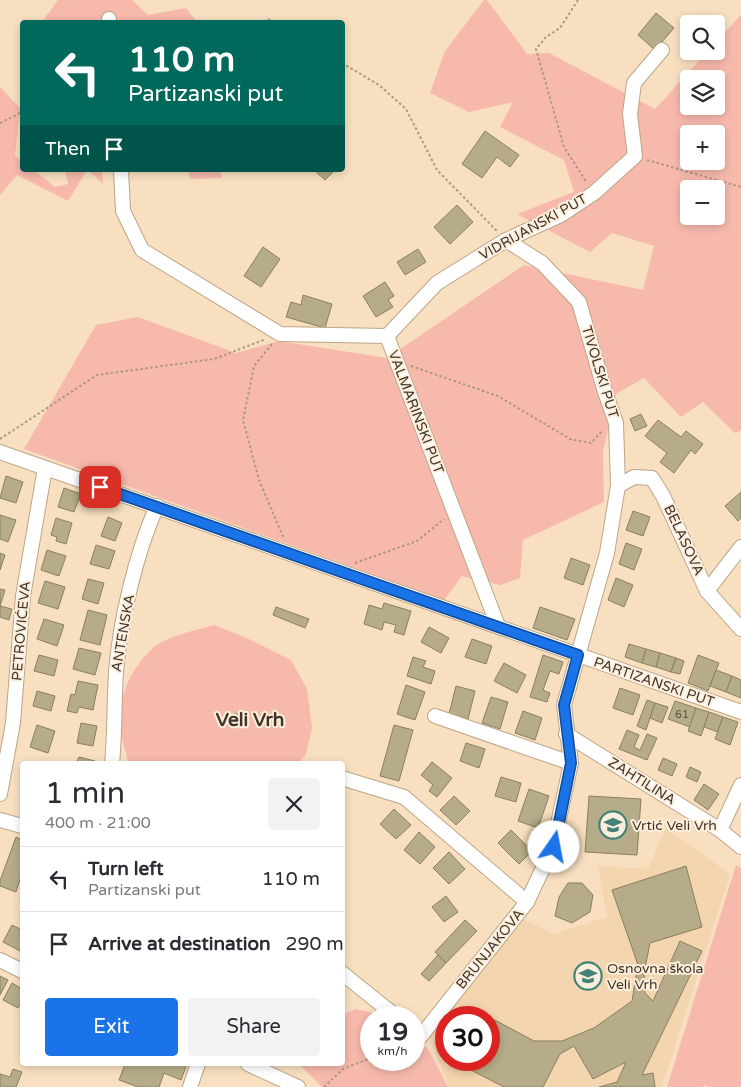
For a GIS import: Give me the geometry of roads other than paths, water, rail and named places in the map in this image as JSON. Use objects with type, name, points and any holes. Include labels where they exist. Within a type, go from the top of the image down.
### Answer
[{"type":"street","name":"VIDRIJANSKI PUT","points":[[387,336],[437,283],[506,240],[561,215],[594,193],[635,156],[630,114],[634,83],[662,50]]},
{"type":"street","name":"VALMARINSKI PUT","points":[[121,172],[123,211],[142,250],[280,334],[387,336],[498,626]]},
{"type":"street","name":"TIVOLSKI PUT","points":[[506,240],[542,263],[579,302],[604,392],[616,423],[618,486],[607,553],[578,655]]},
{"type":"street","name":"PARTIZANSKI PUT","points":[[0,452],[741,712]]},
{"type":"street","name":"PETROVIĆEVA","points":[[0,794],[13,723],[23,596],[45,468]]},
{"type":"street","name":"BELASOVA","points":[[618,486],[634,476],[652,478],[663,496],[707,591],[741,629]]},
{"type":"street","name":"ANTENSKA","points":[[112,761],[116,670],[122,622],[149,524],[156,506]]},
{"type":"street","points":[[707,591],[741,547]]},
{"type":"street","name":"BRUNJAKOVA","points":[[425,1031],[527,902],[554,847],[571,763],[564,705],[578,655]]},
{"type":"street","points":[[435,716],[571,763]]},
{"type":"street","name":"ZAHTILINA","points":[[566,734],[720,830],[741,847]]},
{"type":"street","name":"BRUNJAKOVA","points":[[345,779],[404,797],[527,902]]},
{"type":"street","points":[[720,830],[741,785]]},
{"type":"street","points":[[0,820],[20,825]]},
{"type":"street","points":[[0,960],[20,970]]},
{"type":"street","points":[[345,975],[383,1006]]},
{"type":"street","points":[[190,1087],[197,1066]]},
{"type":"street","points":[[252,1066],[298,1087]]},
{"type":"place","name":"Vrtić Veli Vrh","points":[[613,825]]},
{"type":"place","name":"Osnovna škola Veli Vrh","points":[[588,976]]},
{"type":"district","name":"Veli Vrh","points":[[250,720]]}]
